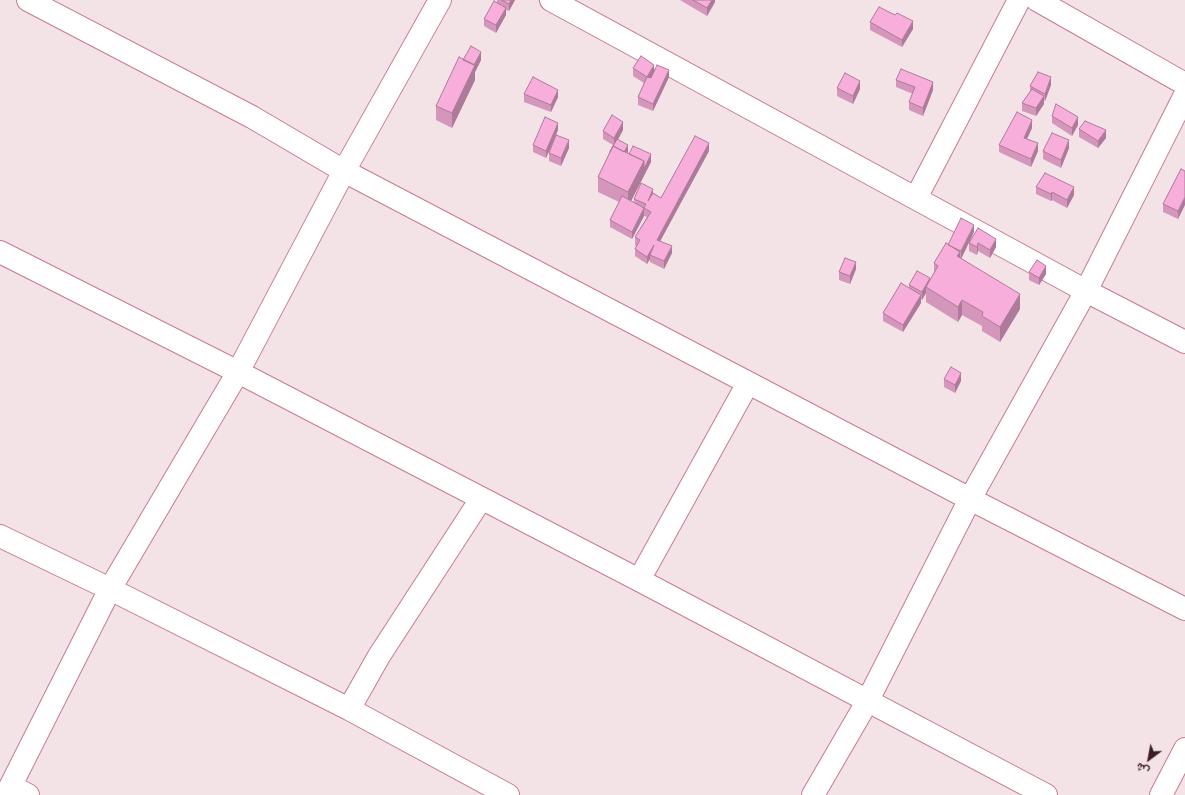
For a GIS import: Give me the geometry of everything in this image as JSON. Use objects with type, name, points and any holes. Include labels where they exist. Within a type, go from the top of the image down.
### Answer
[{"type":"street","points":[[28,0],[252,117],[344,171],[970,499],[1185,609]]},
{"type":"street","points":[[15,792],[110,589],[238,372],[344,171],[440,0]]},
{"type":"street","points":[[551,0],[1086,291],[1185,342]]},
{"type":"street","points":[[916,198],[1019,0]]},
{"type":"street","points":[[1037,0],[1185,84]]},
{"type":"street","points":[[813,795],[867,702],[970,499],[1086,291],[1185,95]]},
{"type":"street","points":[[0,252],[238,372],[639,580],[867,702],[1046,795]]},
{"type":"street","points":[[639,580],[748,383]]},
{"type":"street","points":[[349,709],[379,656],[481,499]]},
{"type":"street","points":[[0,536],[110,589],[349,709],[507,795]]},
{"type":"street","points":[[1161,795],[1185,749]]},
{"type":"building","points":[[502,0],[511,0],[509,4]]},
{"type":"building","points":[[693,0],[712,0],[707,8]]},
{"type":"building","points":[[494,1],[506,8],[496,25],[484,19]]},
{"type":"building","points":[[879,7],[895,15],[897,13],[913,21],[902,40],[870,22]]},
{"type":"building","points":[[471,46],[481,52],[474,65],[463,60]]},
{"type":"building","points":[[641,56],[654,65],[647,77],[633,68]]},
{"type":"building","points":[[459,57],[475,65],[452,113],[436,106]]},
{"type":"building","points":[[657,65],[669,70],[653,104],[638,97],[647,77],[651,78]]},
{"type":"building","points":[[901,69],[933,82],[923,108],[909,102],[915,87],[896,80]]},
{"type":"building","points":[[1038,72],[1051,77],[1045,94],[1030,86]]},
{"type":"building","points":[[845,73],[860,81],[853,96],[837,88]]},
{"type":"building","points":[[533,77],[558,90],[551,105],[524,94]]},
{"type":"building","points":[[1032,89],[1044,96],[1036,108],[1022,103]]},
{"type":"building","points":[[1056,104],[1078,117],[1072,128],[1052,116]]},
{"type":"building","points":[[1017,112],[1032,120],[1024,138],[1038,143],[1031,159],[999,145]]},
{"type":"building","points":[[612,115],[623,122],[614,138],[603,131]]},
{"type":"building","points":[[545,117],[558,123],[546,151],[533,145]]},
{"type":"building","points":[[1085,121],[1106,130],[1098,141],[1079,129]]},
{"type":"building","points":[[1052,133],[1069,140],[1061,160],[1043,151]]},
{"type":"building","points":[[556,135],[569,140],[561,158],[549,153]]},
{"type":"building","points":[[695,136],[709,143],[657,240],[672,246],[664,261],[650,255],[654,245],[647,257],[635,249],[640,240],[635,237],[651,212],[644,208],[646,204],[634,199],[641,183],[653,189],[648,201],[653,193],[661,198]]},
{"type":"building","points":[[617,139],[628,145],[624,152],[613,146]]},
{"type":"building","points":[[613,146],[644,161],[628,192],[598,177]]},
{"type":"building","points":[[633,146],[651,154],[644,169],[644,161],[629,154]]},
{"type":"building","points":[[1181,169],[1185,171],[1185,197],[1178,211],[1163,204]]},
{"type":"building","points":[[1045,173],[1074,187],[1067,200],[1052,192],[1051,194],[1036,187]]},
{"type":"building","points":[[622,196],[644,208],[632,232],[610,220]]},
{"type":"building","points":[[961,218],[974,225],[961,251],[948,245]]},
{"type":"building","points":[[978,228],[996,239],[990,250],[978,243],[977,247],[969,243]]},
{"type":"building","points":[[946,243],[960,252],[957,256],[1020,294],[1000,327],[982,316],[983,312],[962,300],[958,307],[926,287],[938,266],[934,263]]},
{"type":"building","points":[[845,258],[856,262],[850,276],[839,272]]},
{"type":"building","points":[[1037,260],[1046,266],[1039,278],[1029,272]]},
{"type":"building","points":[[917,271],[930,278],[922,292],[909,285]]},
{"type":"building","points":[[901,283],[921,295],[903,325],[883,313]]},
{"type":"building","points":[[951,367],[961,373],[955,385],[944,379]]}]
